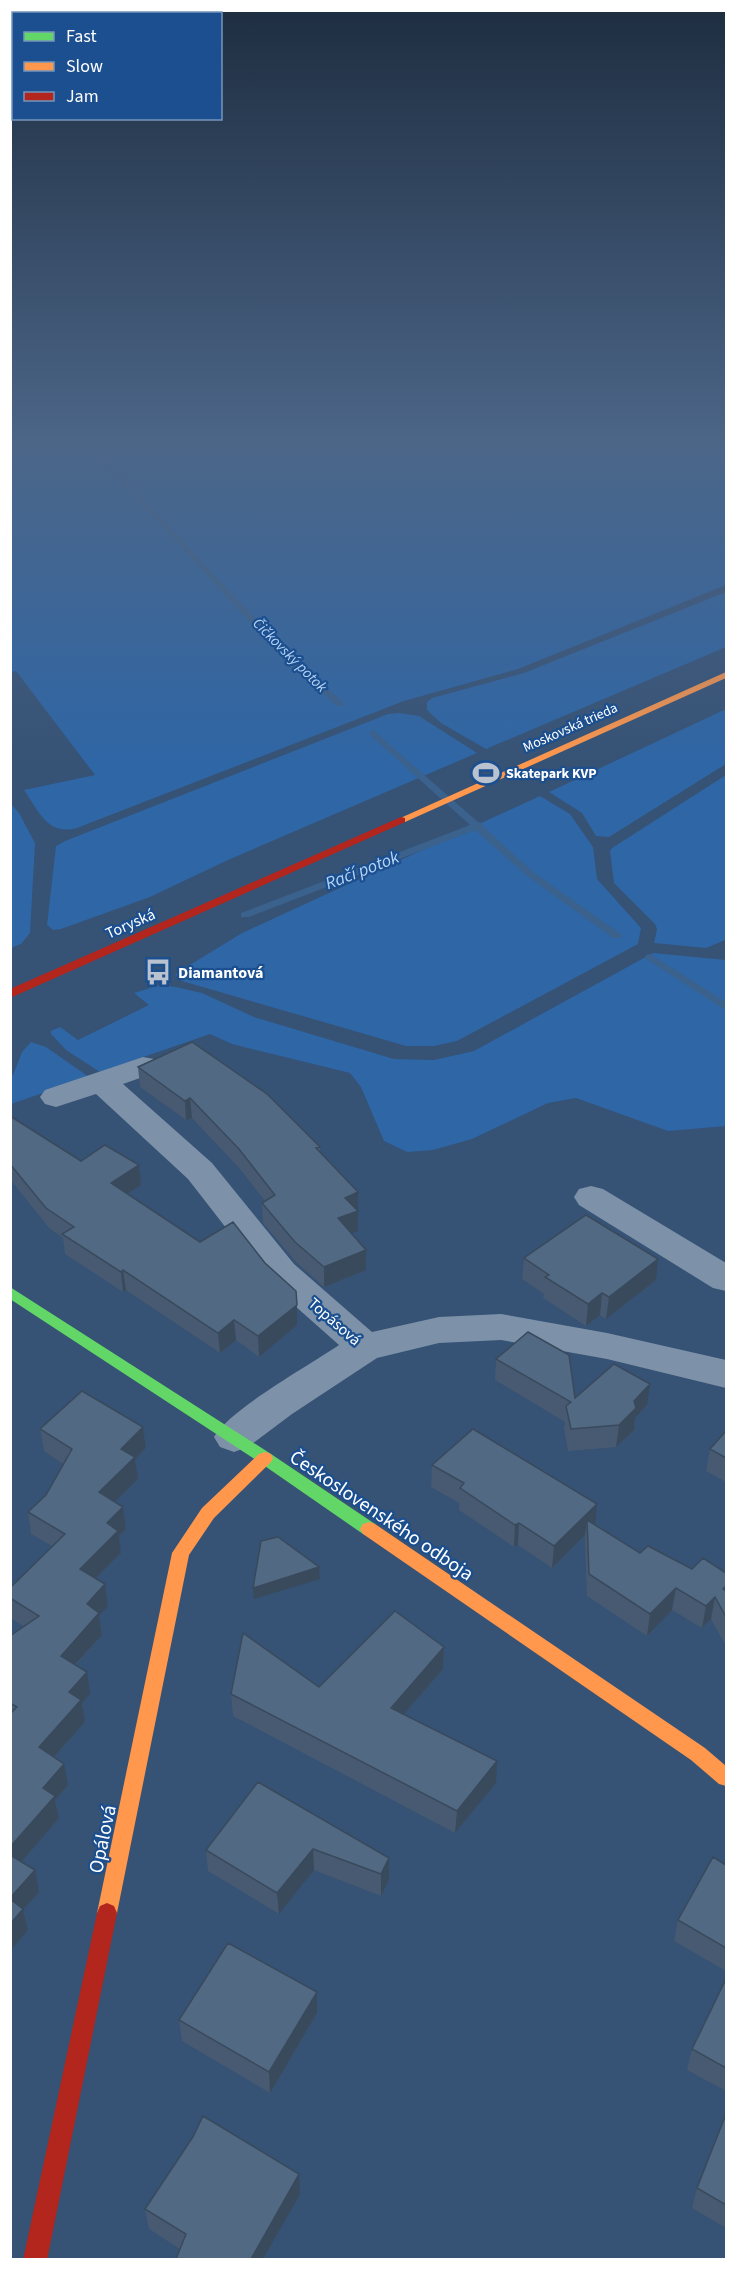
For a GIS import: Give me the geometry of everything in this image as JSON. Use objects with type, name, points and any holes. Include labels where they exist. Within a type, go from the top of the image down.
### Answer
[{"type":"street","name":"Moskovská trieda","points":[[262,881],[726,675]]},
{"type":"street","name":"Toryská","points":[[10,994],[262,881]]},
{"type":"street","points":[[56,1097],[143,1066]]},
{"type":"street","name":"Topásová","points":[[101,1081],[200,1172],[281,1273],[365,1347],[439,1330],[501,1327],[608,1346],[726,1374]]},
{"type":"street","points":[[591,1197],[726,1279]]},
{"type":"street","name":"Československého odboja","points":[[10,1292],[250,1448],[698,1754],[726,1778]]},
{"type":"street","points":[[250,1448],[278,1404],[365,1347]]},
{"type":"street","name":"Opálová","points":[[35,2259],[181,1553],[194,1528],[212,1506],[250,1448]]},
{"type":"shaded area","points":[[10,551],[726,551],[726,585],[518,669],[404,701],[67,830],[51,825],[45,820],[24,790],[95,775],[16,671],[11,672]]},
{"type":"shaded area","points":[[726,592],[726,647],[486,749],[441,723],[427,710],[427,702],[432,698],[524,673]]},
{"type":"shaded area","points":[[726,709],[726,764],[609,837],[596,836],[582,813],[549,792]]},
{"type":"shaded area","points":[[388,714],[419,716],[477,753],[228,860],[150,897],[61,929],[53,930],[47,925],[56,846]]},
{"type":"shaded area","points":[[726,775],[725,940],[706,948],[654,943],[657,929],[655,924],[614,883],[610,851]]},
{"type":"shaded area","points":[[540,796],[570,814],[593,847],[597,879],[641,928],[638,944],[457,1041],[434,1046],[406,1046],[182,981],[175,974],[242,933]]},
{"type":"shaded area","points":[[10,803],[19,813],[35,843],[30,933],[21,944],[11,948]]},
{"type":"shaded area","points":[[653,953],[726,960],[726,1126],[668,1131],[576,1098],[548,1103],[472,1139],[433,1150],[407,1152],[384,1141],[361,1087],[350,1073],[232,1044],[210,1034],[100,1072],[66,1050],[51,1034],[51,1031],[60,1027],[78,1040],[149,1005],[134,993],[160,985],[202,993],[254,1017],[394,1059],[434,1060],[474,1051]]},
{"type":"shaded area","points":[[31,1042],[46,1047],[89,1077],[11,1104],[11,1075],[13,1075],[22,1052]]},
{"type":"building","points":[[192,1042],[267,1094],[320,1147],[316,1148],[358,1192],[345,1198],[358,1211],[338,1218],[366,1250],[324,1267],[295,1242],[262,1203],[275,1195],[239,1149],[190,1098],[185,1101],[138,1067]]},
{"type":"building","points":[[10,1116],[81,1161],[105,1145],[139,1165],[111,1183],[200,1242],[233,1222],[265,1263],[296,1291],[297,1305],[258,1336],[234,1320],[218,1333],[123,1270],[121,1272],[62,1234],[74,1227],[46,1208],[10,1164]]},
{"type":"building","points":[[586,1215],[658,1259],[609,1297],[602,1293],[588,1304],[545,1277],[549,1275],[524,1258]]},
{"type":"building","points":[[528,1332],[569,1355],[575,1398],[614,1364],[650,1384],[634,1401],[636,1408],[619,1425],[571,1429],[566,1406],[571,1402],[496,1359]]},
{"type":"building","points":[[82,1391],[143,1427],[121,1449],[135,1457],[99,1492],[123,1507],[107,1523],[118,1531],[80,1569],[105,1584],[87,1604],[99,1613],[61,1656],[87,1672],[69,1692],[81,1700],[39,1747],[64,1764],[43,1788],[55,1796],[10,1847],[10,1714],[17,1707],[10,1703],[10,1636],[39,1616],[10,1598],[10,1588],[65,1534],[28,1512],[46,1495],[72,1449],[40,1429]]},
{"type":"building","points":[[473,1429],[597,1504],[554,1546],[519,1523],[515,1525],[460,1488],[464,1483],[432,1465]]},
{"type":"building","points":[[726,1431],[726,1458],[710,1449]]},
{"type":"building","points":[[587,1520],[640,1553],[648,1546],[692,1569],[703,1558],[726,1573],[726,1586],[723,1589],[726,1591],[726,1617],[715,1597],[706,1606],[676,1588],[650,1614],[589,1574]]},
{"type":"building","points":[[278,1537],[319,1567],[253,1588],[261,1541]]},
{"type":"building","points":[[395,1611],[444,1647],[391,1708],[497,1761],[457,1811],[231,1694],[243,1633],[319,1687]]},
{"type":"building","points":[[258,1782],[389,1858],[381,1874],[313,1849],[277,1893],[206,1850]]},
{"type":"building","points":[[10,1855],[35,1870],[10,1898]]},
{"type":"building","points":[[713,1857],[726,1865],[726,1948],[678,1920]]},
{"type":"building","points":[[10,1899],[23,1909],[10,1924]]},
{"type":"building","points":[[228,1943],[317,1992],[269,2072],[179,2020]]},
{"type":"building","points":[[726,1979],[726,2068],[692,2049]]},
{"type":"building","points":[[726,2114],[726,2205],[697,2188]]},
{"type":"building","points":[[203,2116],[299,2174],[251,2259],[176,2259],[186,2234],[145,2209],[193,2137]]},
{"type":"waterway","name":"Čičkovský potok","points":[[189,551],[287,658],[340,704]]},
{"type":"waterway","name":"Čičkovský potok","points":[[373,733],[477,826]]},
{"type":"waterway","name":"Račí potok","points":[[245,915],[477,826]]},
{"type":"waterway","name":"Čičkovský potok","points":[[477,826],[530,874],[617,936]]},
{"type":"waterway","name":"Čičkovský potok","points":[[650,957],[726,1006]]},
{"type":"traffic: fast","points":[[10,1292],[265,1458],[369,1529]]},
{"type":"traffic: slow","points":[[401,820],[726,675]]},
{"type":"traffic: slow","points":[[107,1913],[181,1553],[208,1513],[265,1458]]},
{"type":"traffic: slow","points":[[369,1529],[698,1754],[726,1778]]},
{"type":"traffic: jam","points":[[10,994],[401,820]]},
{"type":"traffic: jam","points":[[35,2260],[107,1913]]},
{"type":"place","name":"Skatepark KVP","points":[[486,773]]},
{"type":"place","name":"Diamantová","points":[[158,972]]}]
